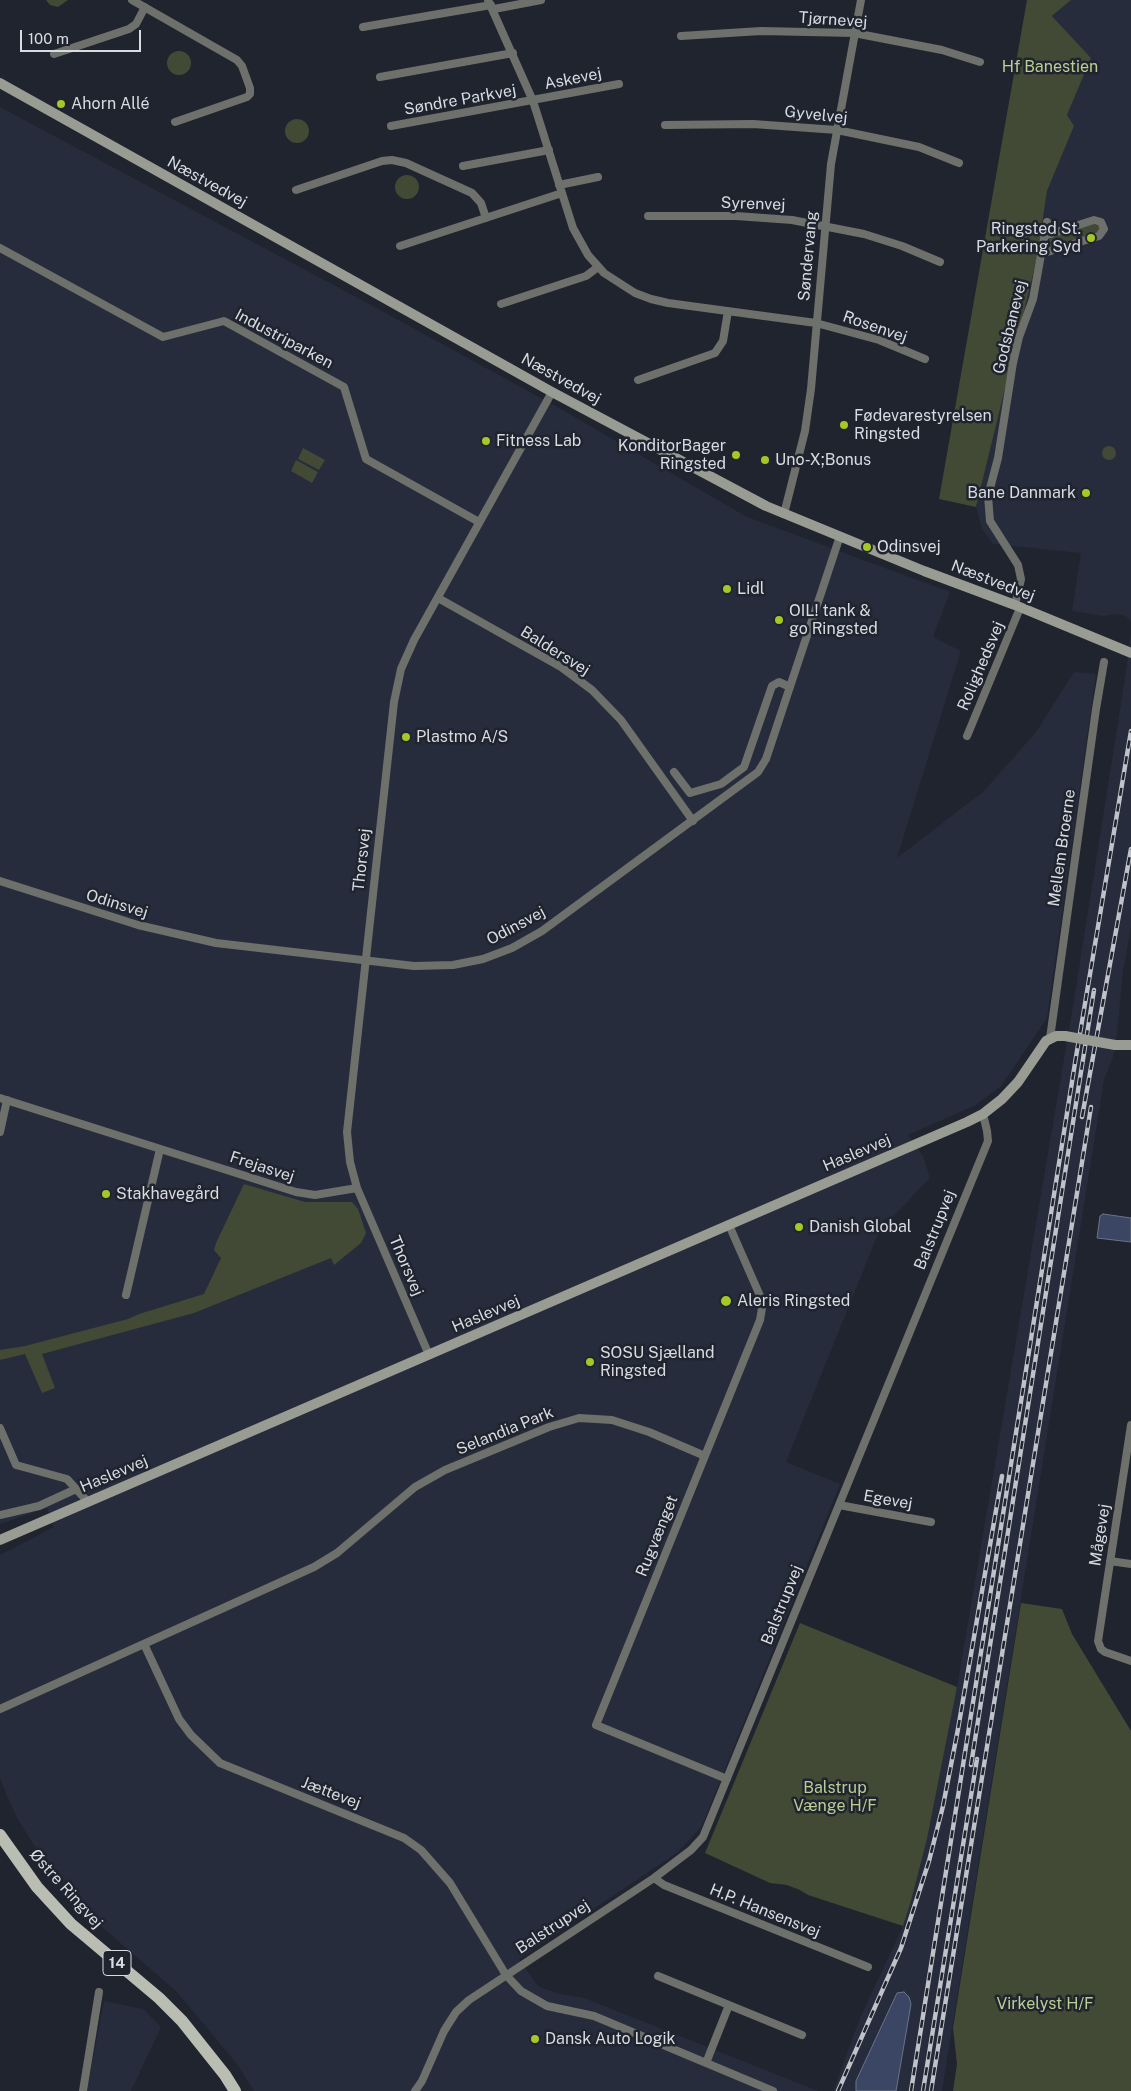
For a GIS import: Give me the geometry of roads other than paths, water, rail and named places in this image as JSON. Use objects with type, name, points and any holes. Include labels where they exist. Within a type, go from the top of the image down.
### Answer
[{"type":"main road","name":"Østre Ringvej","points":[[0,1835],[38,1887],[71,1924],[159,1998],[182,2021],[225,2075],[235,2091]]},
{"type":"street","points":[[132,0],[238,60],[250,88],[250,94],[247,97],[175,122]]},
{"type":"street","points":[[363,28],[491,4],[541,0]]},
{"type":"street","name":"Søndervang","points":[[784,514],[805,431],[831,164],[861,0]]},
{"type":"street","name":"Søndre Parkvej","points":[[491,4],[533,101],[562,193],[581,244],[598,267],[620,285],[651,299],[668,303],[816,323]]},
{"type":"street","points":[[54,54],[129,29],[136,24],[145,7]]},
{"type":"street","name":"Tjørnevej","points":[[681,36],[761,31],[854,33],[942,50],[980,62]]},
{"type":"street","points":[[380,77],[513,53]]},
{"type":"street","name":"Næstvedvej","points":[[0,83],[552,392],[741,493],[784,514],[924,571],[1018,606],[1127,652]]},
{"type":"street","name":"Askevej","points":[[533,101],[619,84]]},
{"type":"street","name":"Søndre Parkvej","points":[[391,126],[533,101]]},
{"type":"street","name":"Gyvelvej","points":[[665,125],[753,124],[837,130],[919,147],[959,163]]},
{"type":"street","points":[[463,166],[549,150]]},
{"type":"street","points":[[296,190],[382,161],[392,160],[406,163],[472,194],[481,203],[486,218]]},
{"type":"street","points":[[559,184],[598,176]]},
{"type":"street","points":[[400,246],[562,193]]},
{"type":"street","name":"Syrenvej","points":[[648,216],[736,216],[792,220],[824,225],[864,234],[902,246],[940,262]]},
{"type":"street","points":[[1041,254],[1099,236],[1104,229],[1098,220],[1094,220],[1044,236]]},
{"type":"street","name":"Godsbanevej","points":[[1018,606],[1021,579],[1018,566],[990,521],[988,496],[998,458],[1013,363],[1019,337],[1033,299],[1048,222]]},
{"type":"street","name":"Industriparken","points":[[0,248],[163,337],[224,321],[344,387],[366,459],[479,522]]},
{"type":"street","points":[[500,304],[586,276],[598,267]]},
{"type":"street","points":[[638,380],[715,353],[723,341],[728,311]]},
{"type":"street","name":"Rosenvej","points":[[816,323],[879,340],[925,359]]},
{"type":"street","name":"Thorsvej","points":[[429,1355],[357,1188],[350,1162],[347,1132],[394,702],[401,669],[414,640],[552,392]]},
{"type":"street","name":"Odinsvej","points":[[0,881],[138,926],[208,941],[414,966],[453,965],[483,959],[512,948],[542,931],[758,772],[766,759],[840,536]]},
{"type":"street","name":"Baldersvej","points":[[438,598],[561,667],[592,690],[621,720],[693,821]]},
{"type":"street","name":"Rolighedsvej","points":[[967,736],[1018,606]]},
{"type":"street","name":"Mellem Broerne","points":[[1050,1038],[1104,662]]},
{"type":"street","points":[[674,772],[690,793],[720,784],[729,778],[744,767],[772,686],[779,682],[790,687]]},
{"type":"street","points":[[729,778],[737,788]]},
{"type":"street","points":[[983,1114],[1002,1099],[1018,1082],[1042,1046],[1050,1038],[1065,1036],[1115,1045],[1131,1045]]},
{"type":"street","name":"Frejasvej","points":[[0,1132],[3,1099],[296,1192],[322,1194],[357,1188]]},
{"type":"street","name":"Haslevvej","points":[[0,1540],[983,1114]]},
{"type":"street","name":"Balstrupvej","points":[[415,2091],[422,2081],[444,2031],[456,2012],[469,2000],[654,1878],[691,1850],[703,1836],[988,1141],[988,1131],[983,1114]]},
{"type":"street","points":[[126,1295],[160,1149]]},
{"type":"street","name":"Rugvænget","points":[[727,1779],[596,1725],[760,1320],[761,1298],[730,1225]]},
{"type":"street","name":"Selandia Park","points":[[144,1644],[314,1567],[337,1553],[416,1487],[445,1470],[562,1422],[579,1418],[593,1418],[620,1422],[705,1456]]},
{"type":"street","name":"Mågevej","points":[[1131,1425],[1127,1475],[1110,1561],[1098,1641],[1100,1649],[1110,1655],[1131,1661]]},
{"type":"street","points":[[0,1428],[16,1465],[67,1479],[88,1502]]},
{"type":"street","points":[[0,1515],[39,1506],[76,1489]]},
{"type":"street","name":"Egevej","points":[[839,1505],[931,1522]]},
{"type":"street","points":[[1110,1561],[1131,1564]]},
{"type":"street","points":[[0,1709],[144,1644]]},
{"type":"street","name":"Jættevej","points":[[144,1644],[179,1719],[191,1735],[220,1763],[404,1838],[421,1850],[450,1883],[506,1975],[521,1991],[535,2001],[547,2006],[594,2016],[773,2091]]},
{"type":"street","name":"H.P. Hansensvej","points":[[654,1878],[664,1885],[868,1967]]},
{"type":"street","points":[[658,1976],[802,2035]]},
{"type":"street","points":[[83,2091],[99,1992]]},
{"type":"street","points":[[706,2062],[729,2005]]},
{"type":"water","points":[[1103,1214],[1131,1218],[1131,1242],[1097,1238],[1100,1216]]},
{"type":"water","points":[[904,1992],[909,1997],[911,2004],[896,2091],[856,2091],[856,2081],[897,1993]]},
{"type":"railway","points":[[911,2091],[1075,1063],[1131,731]]},
{"type":"railway","points":[[1082,1117],[1131,849]]},
{"type":"railway","points":[[971,1765],[1094,990]]},
{"type":"railway","points":[[931,2091],[1091,1107]]},
{"type":"railway","points":[[838,2091],[901,1948],[929,1861],[943,1806],[958,1729],[1002,1476]]},
{"type":"railway","points":[[923,2091],[977,1759]]},
{"type":"place","name":"Ahorn Allé","points":[[61,104]]},
{"type":"place","name":"Ringsted St. Parkering Syd","points":[[1091,238]]},
{"type":"place","name":"Fødevarestyrelsen Ringsted","points":[[844,425]]},
{"type":"place","name":"Fitness Lab","points":[[486,441]]},
{"type":"place","name":"KonditorBager Ringsted","points":[[736,455]]},
{"type":"place","name":"Uno-X;Bonus","points":[[765,460]]},
{"type":"place","name":"Bane Danmark","points":[[1086,493]]},
{"type":"place","name":"Odinsvej","points":[[867,547]]},
{"type":"place","name":"Lidl","points":[[727,589]]},
{"type":"place","name":"OIL! tank & go Ringsted","points":[[779,620]]},
{"type":"place","name":"Plastmo A/S","points":[[406,737]]},
{"type":"place","name":"Stakhavegård","points":[[106,1194]]},
{"type":"place","name":"Danish Global","points":[[799,1227]]},
{"type":"place","name":"Aleris Ringsted","points":[[726,1301]]},
{"type":"place","name":"SOSU Sjælland Ringsted","points":[[590,1362]]},
{"type":"place","name":"Dansk Auto Logik","points":[[535,2039]]},
{"type":"park label","name":"Hf Banestien","points":[[1050,67]]},
{"type":"park label","name":"Balstrup Vænge H/F","points":[[835,1797]]},
{"type":"park label","name":"Virkelyst H/F","points":[[1045,2004]]}]
